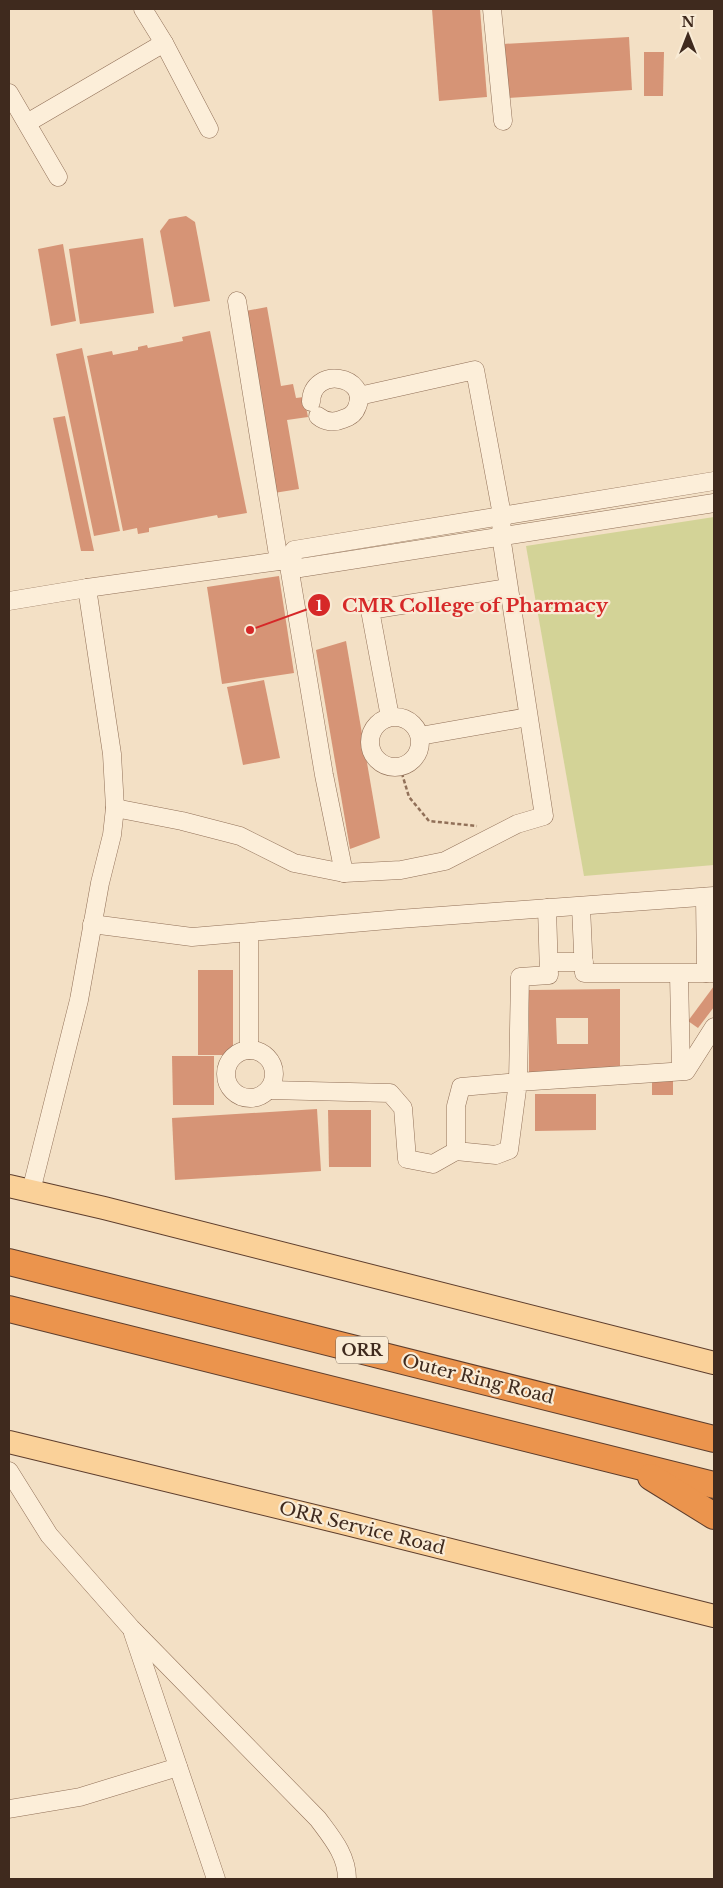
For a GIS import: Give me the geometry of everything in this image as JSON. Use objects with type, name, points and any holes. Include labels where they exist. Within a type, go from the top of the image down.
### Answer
[{"type":"highway","name":"Outer Ring Road","points":[[9,1262],[714,1439]]},
{"type":"highway","name":"ORR","points":[[9,1309],[714,1485]]},
{"type":"highway","points":[[628,1463],[714,1516]]},
{"type":"main road","points":[[9,1186],[122,1212],[714,1363]]},
{"type":"main road","name":"ORR Service Road","points":[[9,1442],[714,1616]]},
{"type":"street","points":[[143,9],[164,43],[209,129]]},
{"type":"street","points":[[492,9],[503,121]]},
{"type":"street","points":[[27,124],[164,43]]},
{"type":"street","points":[[9,93],[58,177]]},
{"type":"street","points":[[238,300],[283,560],[344,873]]},
{"type":"street","points":[[115,808],[182,820],[240,836],[294,863],[344,873],[401,870],[445,861],[517,824],[544,816],[508,588],[501,536],[502,514],[476,370],[360,396]]},
{"type":"street","points":[[336,379],[343,379],[354,386],[360,396],[354,413],[347,418],[330,422],[322,420],[314,409],[313,390],[319,384],[336,379]]},
{"type":"street","points":[[283,560],[294,550],[502,514],[714,481]]},
{"type":"street","points":[[9,601],[283,560],[300,568],[714,503]]},
{"type":"street","points":[[31,1191],[79,1000],[100,883],[112,835],[115,808],[112,754],[88,588]]},
{"type":"street","points":[[390,717],[370,610],[508,588]]},
{"type":"street","points":[[390,717],[403,717],[414,725],[420,736],[420,750],[412,761],[400,767],[386,766],[376,759],[370,747],[371,734],[378,723],[390,717]]},
{"type":"street","points":[[420,736],[528,717]]},
{"type":"street","points":[[92,924],[192,937],[326,925],[547,908],[709,897],[710,973],[584,973],[582,906]]},
{"type":"street","points":[[269,1090],[274,1077],[272,1063],[262,1053],[249,1050],[236,1054],[231,1059],[227,1065],[225,1078],[231,1091],[243,1098],[257,1097],[269,1090],[390,1093],[403,1108],[407,1159],[433,1164],[456,1151],[496,1156],[508,1150],[518,1082],[520,977],[549,975],[547,908]]},
{"type":"street","points":[[249,933],[249,1050]]},
{"type":"street","points":[[549,962],[584,962]]},
{"type":"street","points":[[679,974],[681,1071]]},
{"type":"street","points":[[456,1151],[456,1106],[461,1087],[686,1071],[714,1027]]},
{"type":"street","points":[[9,1471],[49,1535],[131,1628],[318,1820],[336,1841],[347,1867],[347,1879]]},
{"type":"street","points":[[131,1628],[216,1879]]},
{"type":"street","points":[[9,1809],[80,1797],[178,1766]]},
{"type":"path","points":[[400,767],[409,797],[429,822],[479,826]]},
{"type":"green space","points":[[714,517],[714,865],[584,876],[526,546]]},
{"type":"building","points":[[432,9],[480,9],[487,97],[439,101]]},
{"type":"building","points":[[629,37],[632,90],[507,98],[503,44]]},
{"type":"building","points":[[644,52],[664,52],[663,96],[644,96]]},
{"type":"building","points":[[186,216],[195,222],[210,301],[174,307],[160,231],[169,219]]},
{"type":"building","points":[[143,238],[154,313],[80,324],[69,249]]},
{"type":"building","points":[[63,244],[76,321],[51,326],[38,249]]},
{"type":"building","points":[[267,307],[281,386],[293,384],[296,398],[304,397],[308,417],[287,420],[299,489],[274,493],[240,312]]},
{"type":"building","points":[[210,331],[247,513],[218,518],[217,515],[149,528],[149,532],[138,534],[137,528],[123,531],[87,356],[112,351],[113,355],[138,350],[138,347],[147,345],[148,348],[183,341],[182,337]]},
{"type":"building","points":[[82,348],[120,531],[94,536],[56,354]]},
{"type":"building","points":[[65,416],[94,551],[81,551],[53,418]]},
{"type":"building","points":[[279,576],[294,673],[222,684],[207,587]]},
{"type":"building","points":[[346,641],[380,838],[350,849],[316,650]]},
{"type":"building","points":[[264,680],[280,758],[243,765],[227,687]]},
{"type":"building","points":[[198,970],[233,970],[233,1055],[198,1055]]},
{"type":"building","points":[[714,986],[714,1007],[698,1028],[688,1021]]},
{"type":"building","points":[[620,989],[620,1072],[529,1073],[529,990]],"holes":[[[556,1018],[588,1018],[588,1044],[557,1044]]]},
{"type":"building","points":[[172,1056],[214,1056],[214,1105],[173,1105]]},
{"type":"building","points":[[652,1078],[673,1078],[673,1095],[652,1095]]},
{"type":"building","points":[[535,1094],[596,1094],[596,1130],[535,1131]]},
{"type":"building","points":[[317,1109],[321,1171],[175,1180],[172,1118]]},
{"type":"building","points":[[328,1110],[371,1110],[371,1167],[329,1167]]},
{"type":"place","name":"CMR College of Pharmacy","points":[[250,630]]}]
